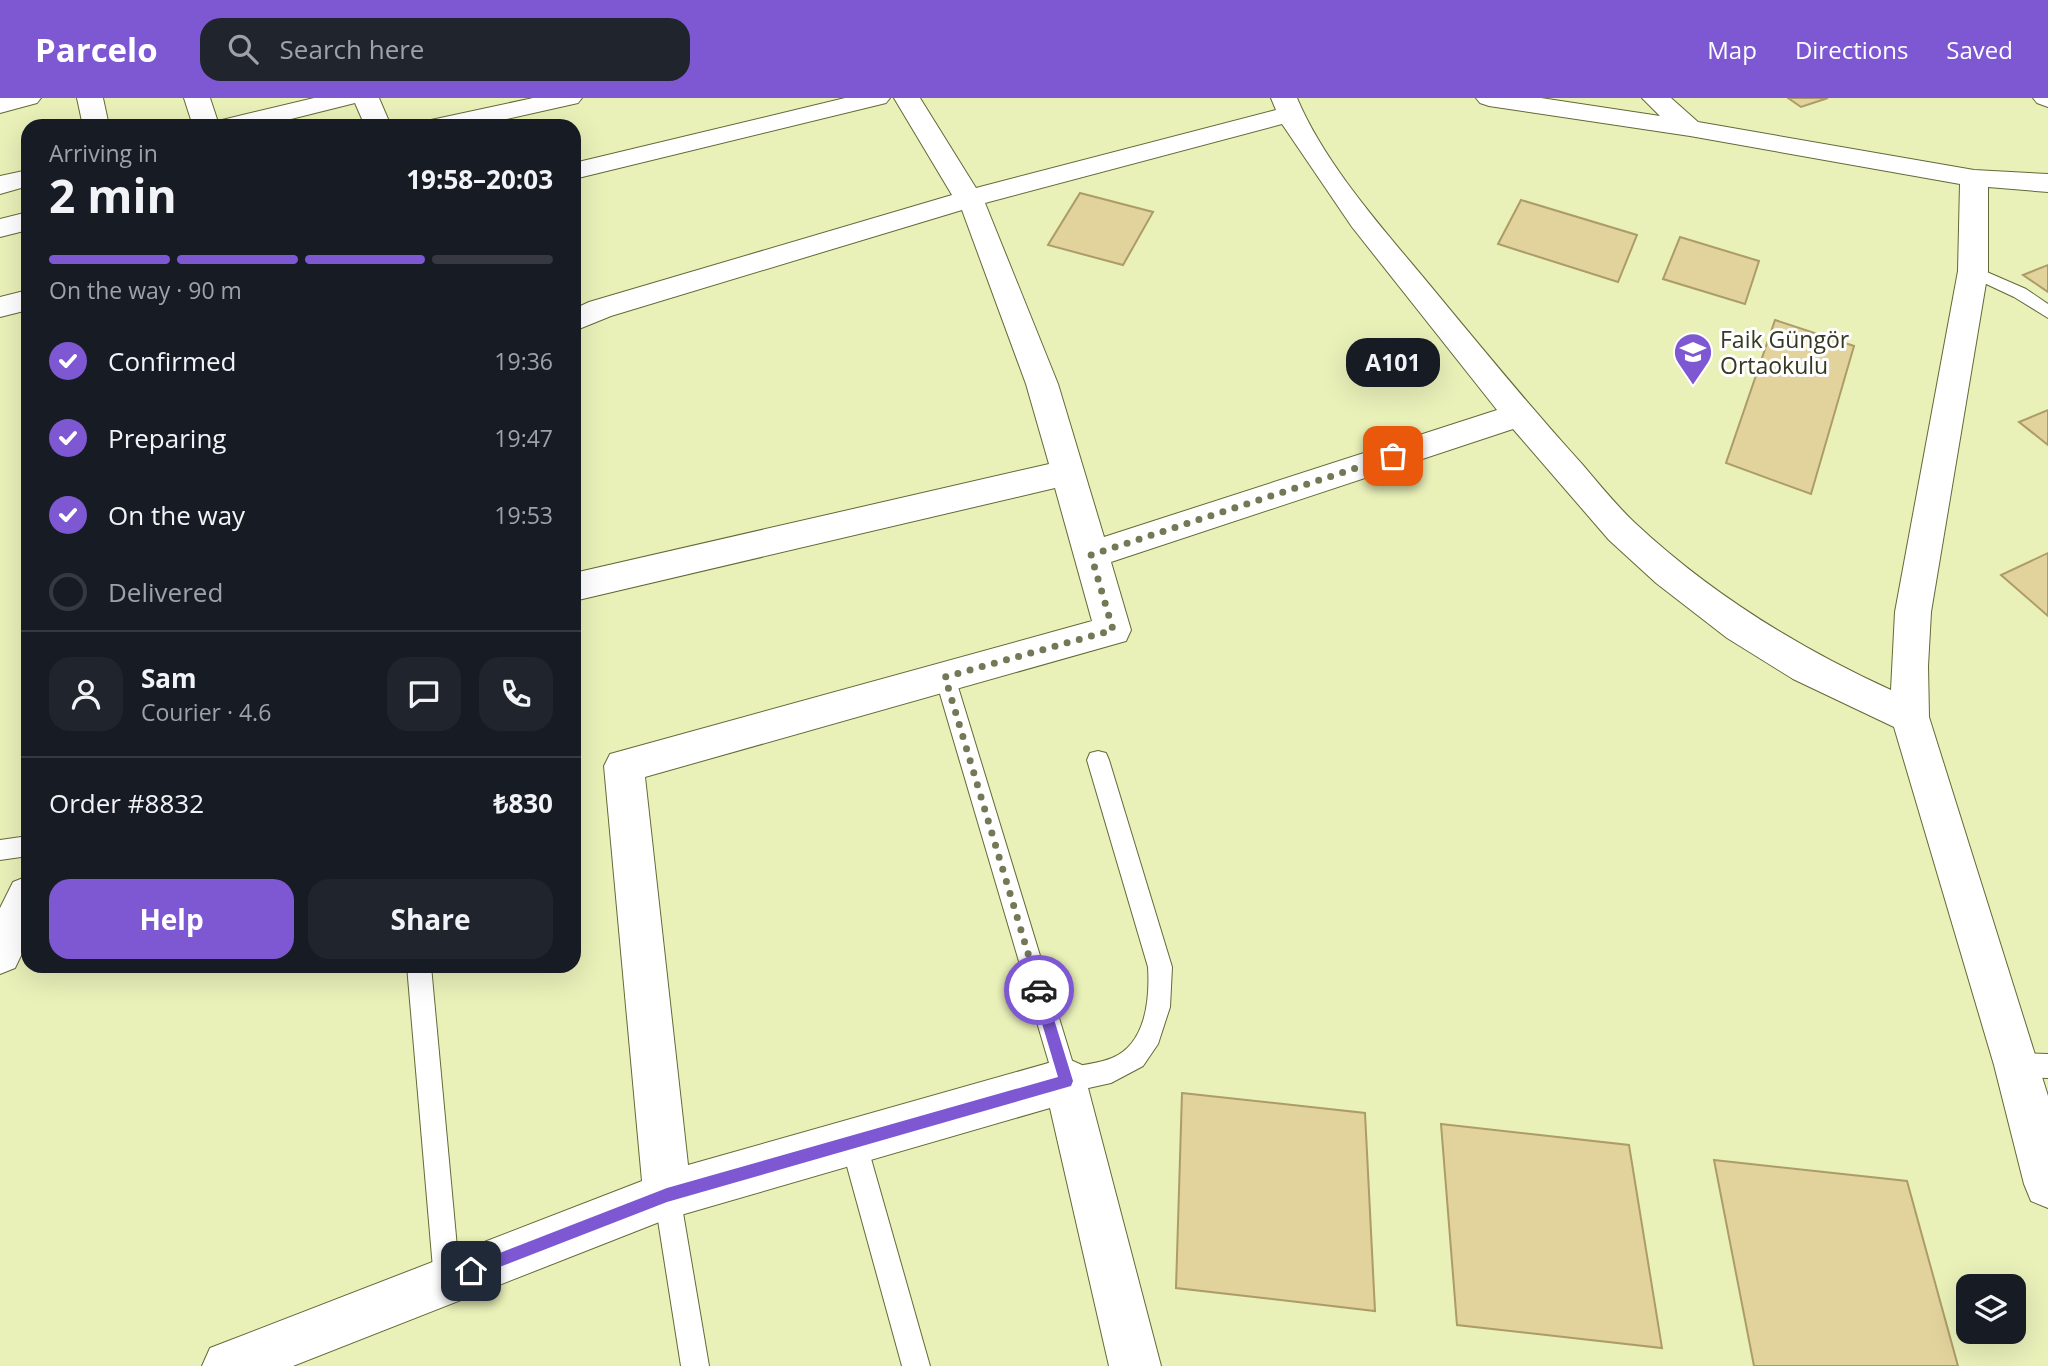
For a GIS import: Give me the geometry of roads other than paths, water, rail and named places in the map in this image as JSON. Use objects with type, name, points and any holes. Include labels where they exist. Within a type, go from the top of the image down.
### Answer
[{"type":"main road","points":[[0,105],[28,98]]},
{"type":"main road","points":[[90,98],[94,119]]},
{"type":"main road","points":[[197,98],[204,119]]},
{"type":"main road","points":[[366,98],[376,119]]},
{"type":"main road","points":[[472,119],[569,98]]},
{"type":"main road","points":[[581,169],[877,98]]},
{"type":"main road","points":[[667,1195],[624,766],[1113,630],[1042,384],[978,214],[907,98]]},
{"type":"main road","points":[[1489,98],[1690,128],[1974,178],[2048,183]]},
{"type":"main road","points":[[1655,98],[1690,128]]},
{"type":"main road","points":[[258,119],[336,99]]},
{"type":"main road","points":[[581,318],[600,309],[1288,106],[1362,222],[1519,415],[1621,531],[1668,573],[1740,626],[1806,668],[1910,717]]},
{"type":"main road","points":[[1974,178],[1973,271],[1913,612],[1909,666],[1910,717],[2032,1066],[2048,1184]]},
{"type":"main road","points":[[0,185],[21,180]]},
{"type":"main road","points":[[0,228],[21,223]]},
{"type":"main road","points":[[0,307],[21,302]]},
{"type":"main road","points":[[1091,555],[1519,415]]},
{"type":"main road","points":[[581,585],[1068,472]]},
{"type":"main road","points":[[0,953],[21,910]]},
{"type":"main road","points":[[228,1366],[667,1195],[1066,1081],[1135,1366]]},
{"type":"lane","points":[[1973,271],[2020,293],[2048,312]]},
{"type":"lane","points":[[945,677],[1066,1081],[1126,1065],[1142,1046],[1160,1005],[1160,967],[1098,761]]},
{"type":"lane","points":[[0,850],[21,847]]},
{"type":"lane","points":[[420,973],[447,1280]]},
{"type":"lane","points":[[853,1141],[916,1366]]},
{"type":"lane","points":[[667,1195],[695,1366]]},
{"type":"place","name":"Faik Güngör Ortaokulu","points":[[1693,386]]},
{"type":"place","name":"A101","points":[[1393,456]]}]
